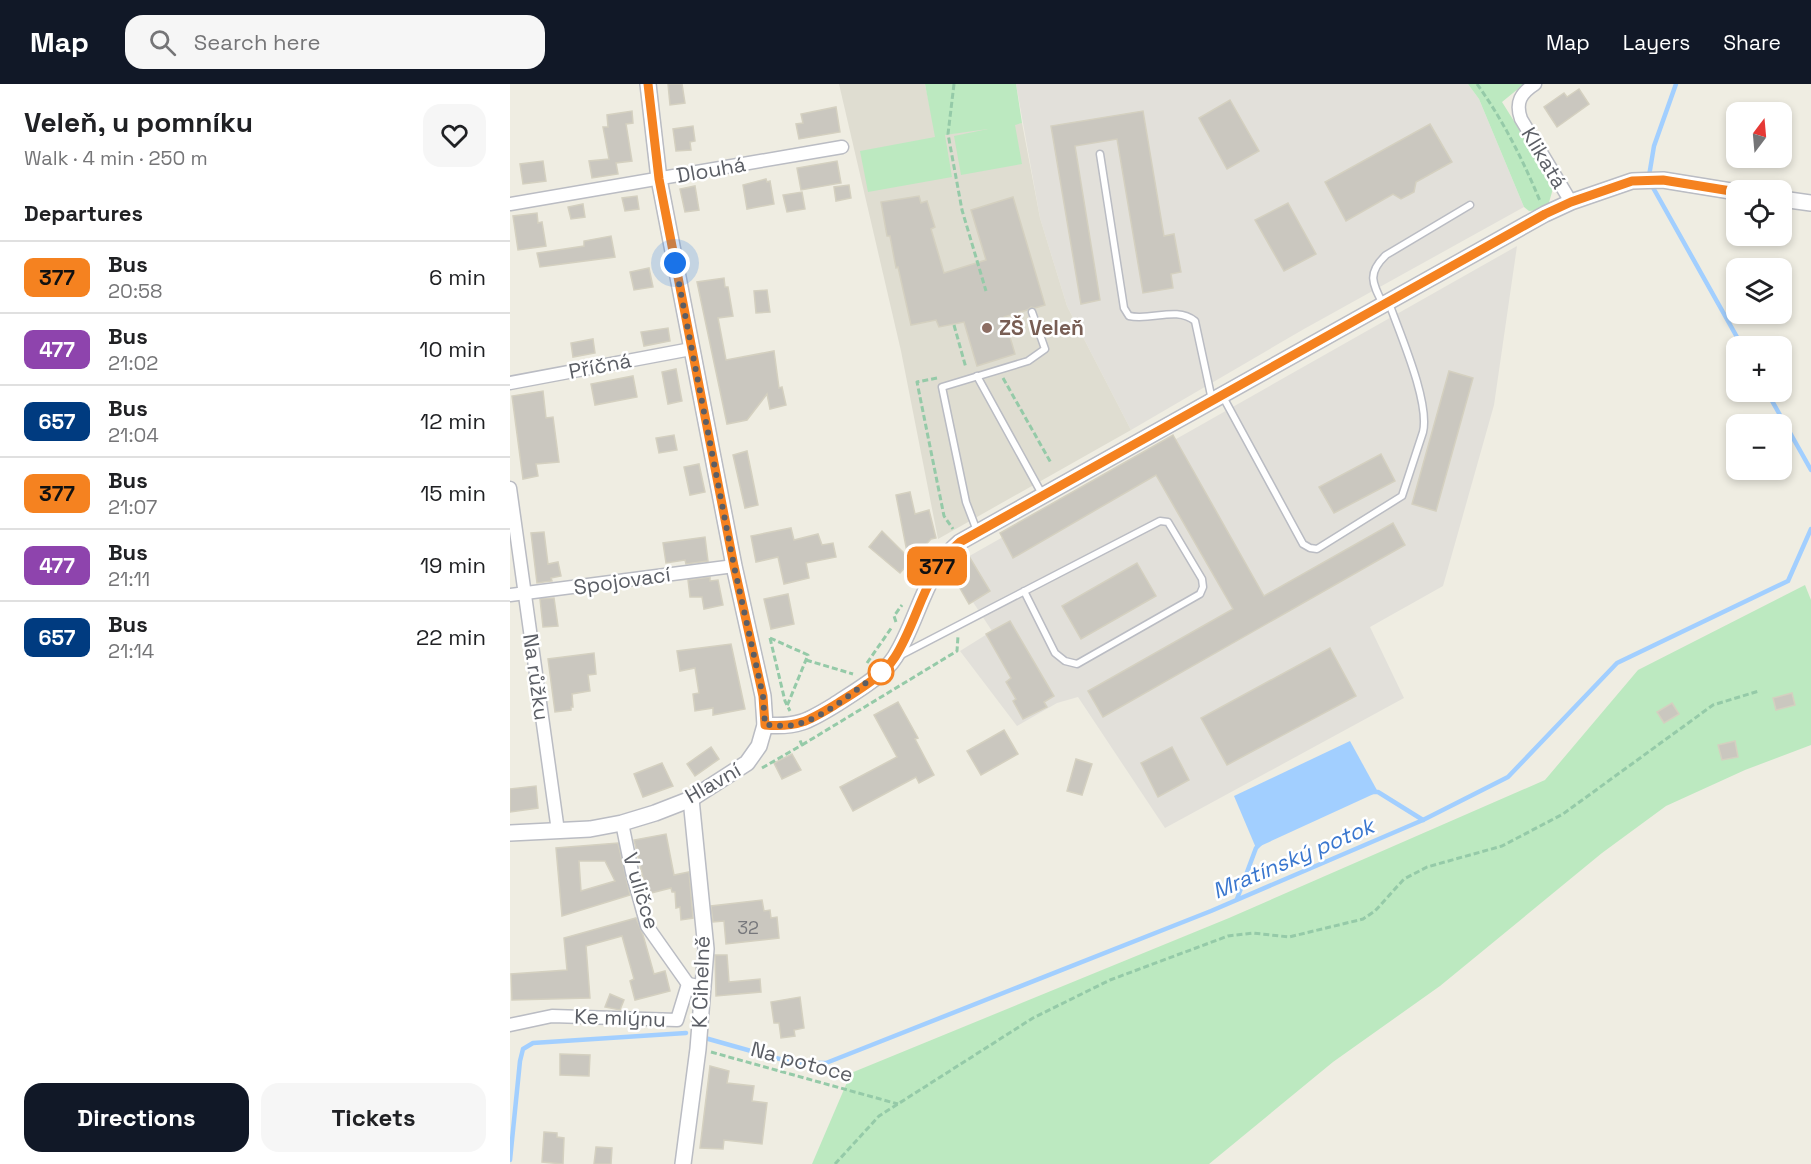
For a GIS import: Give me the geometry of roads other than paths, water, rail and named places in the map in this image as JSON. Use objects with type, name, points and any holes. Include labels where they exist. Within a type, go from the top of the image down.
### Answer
[{"type":"street","points":[[648,84],[659,179],[734,566],[763,696],[765,725],[794,725],[815,717],[881,672],[894,659],[909,631],[934,571],[952,549],[977,531],[1545,214],[1571,202],[1632,181],[1663,180],[1726,190]]},
{"type":"street","name":"Klikatá","points":[[1535,84],[1524,91],[1518,101],[1518,109],[1521,118],[1571,202]]},
{"type":"street","name":"Dlouhá","points":[[510,204],[842,147]]},
{"type":"street","points":[[1792,200],[1811,203]]},
{"type":"street","name":"Příčná","points":[[510,383],[691,349]]},
{"type":"street","name":"Na růžku","points":[[510,488],[558,831]]},
{"type":"street","name":"Spojovací","points":[[510,596],[734,566]]},
{"type":"street","name":"Hlavní","points":[[510,833],[590,829],[622,823],[690,799],[747,763],[759,746],[765,725]]},
{"type":"street","name":"K Cihelně","points":[[683,1164],[698,1049],[706,949],[690,799]]},
{"type":"street","name":"V uličce","points":[[622,823],[632,872],[647,926],[688,984]]},
{"type":"street","points":[[688,984],[704,987]]},
{"type":"street","name":"Ke mlýnu","points":[[510,1025],[552,1016],[677,1020],[688,984]]},
{"type":"lane","points":[[1100,154],[1124,308],[1129,316],[1138,318],[1179,314],[1188,315],[1195,321],[1216,398],[1303,544],[1317,549],[1402,496],[1423,432],[1425,422],[1423,401],[1386,303],[1373,283],[1373,274],[1378,262],[1470,205]]},
{"type":"lane","points":[[977,531],[966,502],[942,387],[1028,361],[1045,349],[1032,312]]},
{"type":"lane","points":[[977,376],[1042,495]]},
{"type":"lane","points":[[894,659],[958,625],[1024,591],[1160,521],[1168,522],[1202,579],[1203,587],[1200,594],[1077,664],[1065,661],[1055,653],[1024,591]]},
{"type":"water","points":[[1350,741],[1378,792],[1256,848],[1234,796]]},
{"type":"waterway","name":"Mratínský potok","points":[[1649,176],[1654,146],[1676,84]]},
{"type":"waterway","name":"Mratínský potok","points":[[1651,184],[1736,336]]},
{"type":"waterway","name":"Mratínský potok","points":[[1773,402],[1811,470]]},
{"type":"waterway","name":"Mratínský potok","points":[[705,1038],[794,1063],[826,1063],[1211,911],[1423,820],[1508,777],[1617,663],[1788,581],[1811,529]]},
{"type":"waterway","points":[[1372,792],[1378,792],[1423,820]]},
{"type":"waterway","points":[[1237,899],[1256,848],[1260,844]]},
{"type":"waterway","name":"Mratínský potok","points":[[510,1160],[523,1049],[533,1043],[686,1033]]},
{"type":"place","name":"ZŠ Veleň","points":[[987,328]]}]
